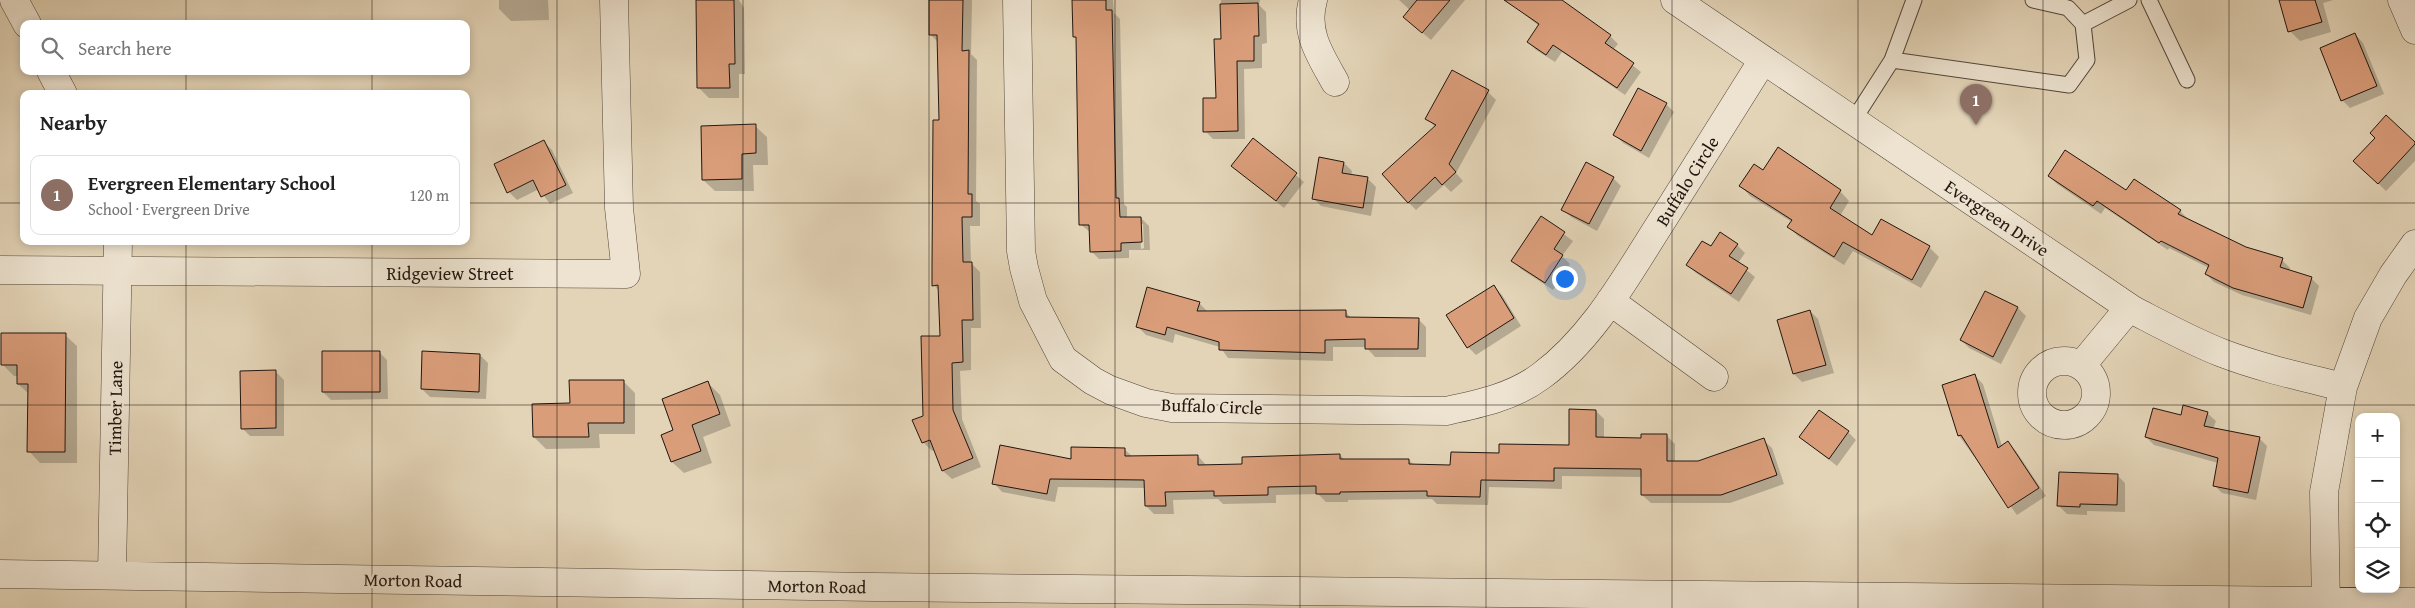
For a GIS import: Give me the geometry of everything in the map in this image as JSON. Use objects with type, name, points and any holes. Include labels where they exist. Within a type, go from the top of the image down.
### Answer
[{"type":"street","points":[[14,0],[25,20]]},
{"type":"street","name":"Ridgeview Street","points":[[0,270],[626,274],[619,208],[614,0]]},
{"type":"street","name":"Buffalo Circle","points":[[1017,0],[1022,251],[1024,268],[1034,301],[1063,359],[1093,381],[1110,390],[1146,403],[1172,408],[1446,411],[1482,404],[1515,392],[1541,376],[1572,350],[1610,301],[1763,60]]},
{"type":"street","points":[[1312,0],[1310,7],[1312,42],[1335,82]]},
{"type":"street","name":"Evergreen Drive","points":[[1675,0],[2129,308],[2186,338],[2222,353],[2261,366],[2343,387]]},
{"type":"street","points":[[2402,0],[2415,30]]},
{"type":"street","points":[[54,75],[61,90]]},
{"type":"street","points":[[2326,604],[2324,492],[2343,387],[2368,318],[2393,275],[2415,244]]},
{"type":"street","name":"Timber Lane","points":[[112,575],[118,245]]},
{"type":"street","points":[[1610,301],[1714,377]]},
{"type":"street","points":[[2081,366],[2129,308]]},
{"type":"street","name":"Morton Road","points":[[0,574],[884,587],[2326,604],[2415,602]]},
{"type":"lane","points":[[1853,121],[1892,60],[1914,0]]},
{"type":"lane","points":[[1892,60],[2070,85],[2087,60],[2083,24],[2068,8],[2033,0]]},
{"type":"lane","points":[[2083,24],[2129,0]]},
{"type":"lane","points":[[2149,0],[2187,80]]},
{"type":"building","points":[[696,0],[734,0],[735,64],[729,64],[730,88],[697,88]]},
{"type":"building","points":[[929,0],[963,0],[962,51],[969,50],[968,194],[972,194],[972,217],[962,217],[963,262],[972,262],[973,320],[962,320],[963,362],[952,363],[953,410],[973,458],[942,471],[930,440],[922,443],[912,420],[923,416],[921,336],[940,336],[938,285],[932,286],[933,120],[939,120],[937,35],[929,35]]},
{"type":"building","points":[[1072,0],[1106,0],[1106,10],[1112,10],[1116,198],[1119,198],[1120,217],[1141,217],[1142,242],[1121,243],[1121,251],[1090,252],[1089,225],[1079,225],[1076,37],[1073,37]]},
{"type":"building","points":[[1417,0],[1450,0],[1422,33],[1403,17]]},
{"type":"building","points":[[1504,0],[1562,0],[1611,35],[1605,43],[1634,63],[1617,88],[1553,45],[1546,55],[1527,42],[1539,24]]},
{"type":"building","points":[[2279,0],[2315,0],[2322,22],[2288,32]]},
{"type":"building","points":[[1258,3],[1259,36],[1254,36],[1254,61],[1237,61],[1238,131],[1203,132],[1203,98],[1216,98],[1214,39],[1221,39],[1220,4]]},
{"type":"building","points":[[2355,33],[2377,86],[2341,101],[2320,48]]},
{"type":"building","points":[[1452,70],[1489,90],[1449,164],[1456,172],[1442,185],[1435,177],[1408,203],[1382,174],[1436,125],[1425,119]]},
{"type":"building","points":[[1638,88],[1667,103],[1641,151],[1613,135]]},
{"type":"building","points":[[2386,115],[2415,144],[2378,184],[2353,161],[2375,138],[2370,133]]},
{"type":"building","points":[[756,124],[756,153],[742,154],[742,179],[702,180],[701,126]]},
{"type":"building","points":[[1253,138],[1297,173],[1276,201],[1231,166]]},
{"type":"building","points":[[544,140],[566,185],[541,197],[533,180],[507,193],[494,164]]},
{"type":"building","points":[[1778,147],[1841,190],[1830,208],[1872,235],[1881,219],[1930,246],[1912,280],[1843,242],[1834,257],[1787,227],[1792,220],[1739,186],[1754,164],[1763,170]]},
{"type":"building","points":[[2065,150],[2126,190],[2134,179],[2181,210],[2178,214],[2246,247],[2283,258],[2280,267],[2312,277],[2303,308],[2233,288],[2205,274],[2209,265],[2161,241],[2159,243],[2097,201],[2093,206],[2048,176]]},
{"type":"building","points":[[1319,157],[1344,162],[1342,173],[1368,177],[1363,208],[1312,199]]},
{"type":"building","points":[[1586,162],[1614,177],[1589,224],[1561,210]]},
{"type":"building","points":[[1541,216],[1565,232],[1554,249],[1563,255],[1545,283],[1511,261]]},
{"type":"building","points":[[1720,232],[1738,244],[1729,256],[1748,268],[1731,294],[1686,265],[1702,241],[1711,246]]},
{"type":"building","points":[[1494,285],[1514,318],[1467,348],[1446,315]]},
{"type":"building","points":[[1147,287],[1200,302],[1197,311],[1346,310],[1346,317],[1419,318],[1418,349],[1365,349],[1365,339],[1325,340],[1325,353],[1219,350],[1219,342],[1167,327],[1165,335],[1136,327]]},
{"type":"building","points":[[1985,291],[2018,307],[1993,357],[1960,340]]},
{"type":"building","points":[[1810,310],[1826,365],[1793,374],[1777,320]]},
{"type":"building","points":[[1,333],[66,333],[65,452],[27,452],[28,384],[17,384],[17,365],[1,365]]},
{"type":"building","points":[[322,351],[380,351],[380,392],[322,392]]},
{"type":"building","points":[[422,351],[480,354],[479,392],[421,389]]},
{"type":"building","points":[[276,370],[276,428],[241,429],[240,371]]},
{"type":"building","points":[[1975,374],[1998,448],[2008,441],[2039,488],[2008,508],[1961,435],[1958,436],[1942,385]]},
{"type":"building","points":[[569,380],[624,380],[624,423],[588,423],[589,437],[533,437],[532,404],[570,403]]},
{"type":"building","points":[[708,381],[720,414],[692,425],[701,451],[671,462],[661,435],[673,430],[662,399]]},
{"type":"building","points":[[2183,405],[2208,412],[2204,426],[2260,437],[2248,493],[2213,486],[2218,458],[2145,437],[2153,408],[2181,415]]},
{"type":"building","points":[[1569,409],[1596,410],[1596,437],[1641,438],[1641,434],[1667,434],[1667,461],[1698,461],[1764,438],[1777,475],[1721,495],[1641,495],[1641,469],[1554,468],[1554,481],[1481,480],[1480,497],[1427,496],[1427,491],[1316,494],[1316,486],[1268,487],[1268,495],[1214,496],[1214,491],[1165,492],[1166,506],[1145,506],[1144,480],[1050,479],[1047,494],[992,484],[1000,445],[1071,459],[1071,447],[1125,448],[1125,456],[1198,455],[1198,465],[1242,464],[1242,457],[1340,454],[1340,459],[1409,459],[1409,464],[1450,465],[1451,452],[1499,453],[1499,444],[1569,445]]},
{"type":"building","points":[[1819,410],[1849,431],[1829,459],[1799,437]]},
{"type":"building","points":[[2059,472],[2118,474],[2117,505],[2080,504],[2080,507],[2057,506]]},
{"type":"place","name":"Evergreen Elementary School","points":[[1976,125]]}]
